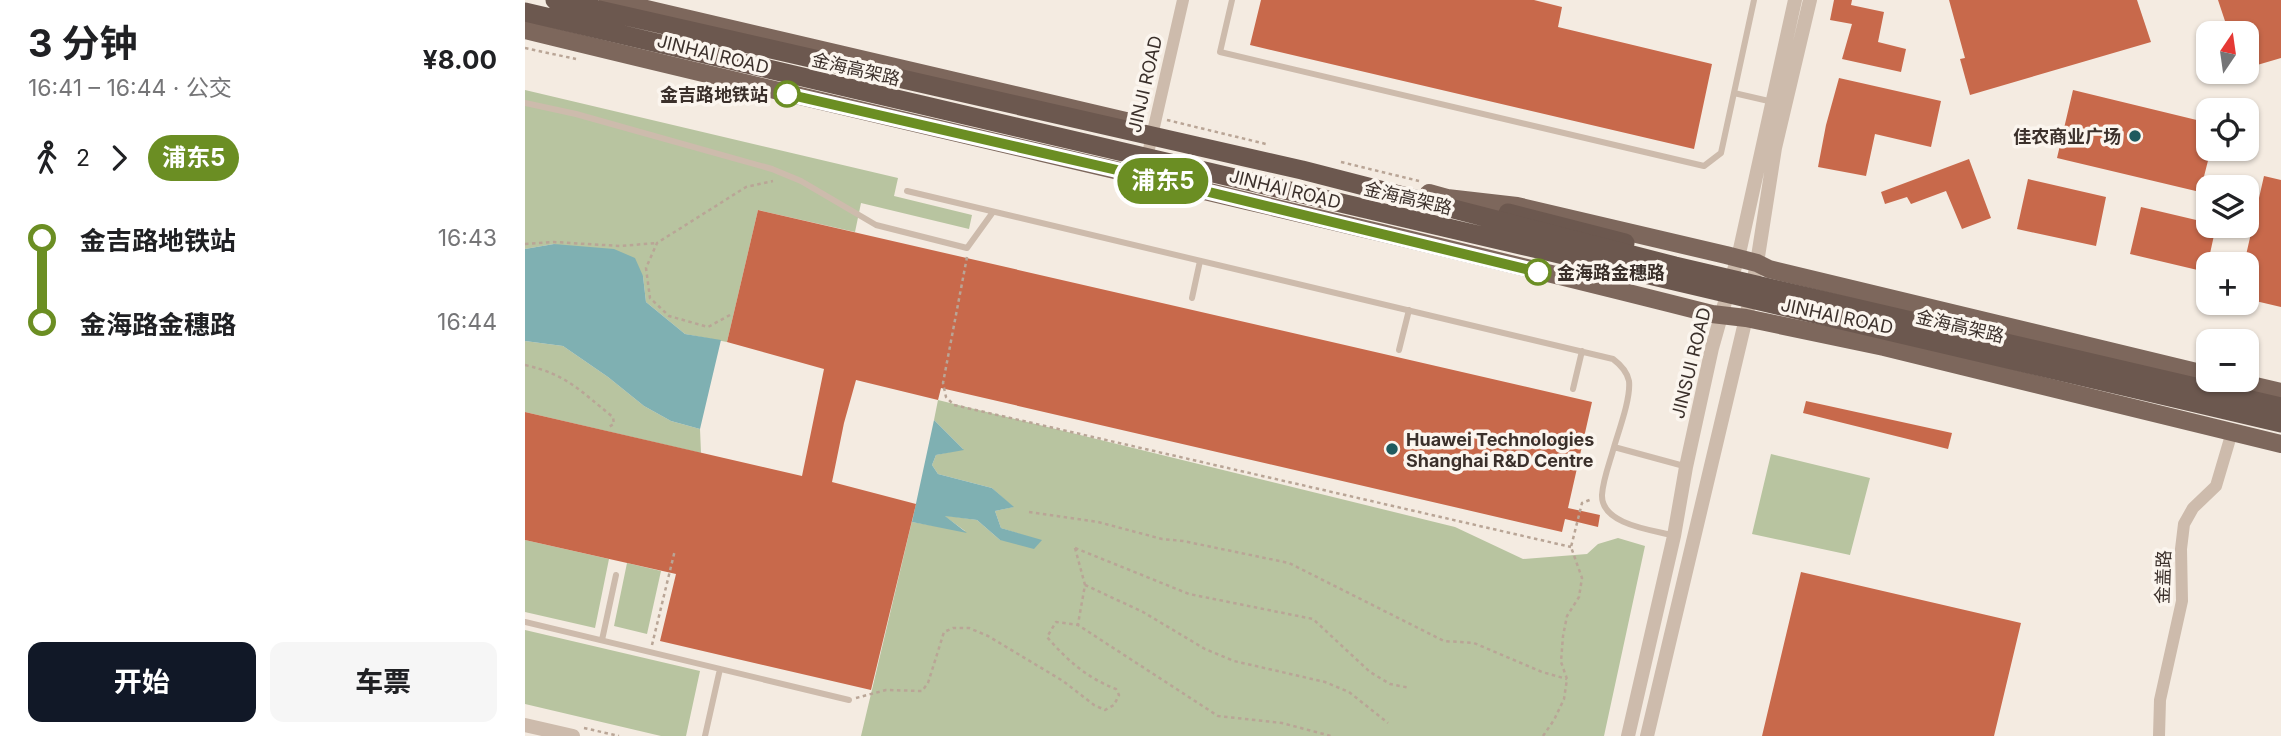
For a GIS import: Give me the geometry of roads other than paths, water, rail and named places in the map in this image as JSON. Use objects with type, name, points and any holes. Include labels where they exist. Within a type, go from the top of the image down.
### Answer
[{"type":"highway","name":"金海高架路","points":[[555,0],[1302,170],[1675,266],[2281,406]]},
{"type":"highway","name":"金海高架路","points":[[525,14],[2281,423]]},
{"type":"highway","points":[[1447,198],[2281,406]]},
{"type":"main road","name":"JINHAI ROAD","points":[[608,0],[1447,198],[1517,206],[1757,263],[1769,270],[2196,372]]},
{"type":"main road","name":"JINHAI ROAD","points":[[525,30],[1722,316],[1746,318],[1884,347],[2281,444]]},
{"type":"main road","points":[[2259,387],[2281,392]]},
{"type":"street","name":"JINJI ROAD","points":[[1143,176],[1183,0]]},
{"type":"street","name":"JINSUI ROAD","points":[[1647,736],[1757,263],[1794,0]]},
{"type":"street","name":"JINSUI ROAD","points":[[1627,736],[1674,536],[1686,467],[1715,336],[1810,0]]},
{"type":"street","name":"金盖路","points":[[2159,736],[2160,700],[2182,601],[2181,548],[2184,524],[2193,508],[2216,486],[2232,432]]},
{"type":"street","points":[[525,725],[573,736]]},
{"type":"lane","points":[[1232,0],[1220,52],[1704,166],[1721,153],[1754,0]]},
{"type":"lane","points":[[1734,93],[1779,103]]},
{"type":"lane","points":[[525,103],[576,114],[772,169],[801,181],[876,225],[967,248],[993,212]]},
{"type":"lane","points":[[907,191],[1613,359],[1624,369],[1629,382],[1628,396],[1602,496],[1605,508],[1625,523],[1674,536]]},
{"type":"lane","points":[[1192,298],[1200,261]]},
{"type":"lane","points":[[1399,350],[1409,310]]},
{"type":"lane","points":[[1573,389],[1582,351]]},
{"type":"lane","points":[[1614,447],[1686,467]]},
{"type":"lane","points":[[602,640],[616,575]]},
{"type":"lane","points":[[525,622],[849,700]]},
{"type":"lane","points":[[705,736],[720,669]]},
{"type":"water","points":[[554,244],[614,249],[635,258],[643,276],[646,302],[685,334],[721,340],[700,429],[671,421],[644,406],[563,346],[525,341],[525,249]]},
{"type":"water","points":[[934,420],[964,450],[936,455],[932,465],[938,474],[992,488],[1014,507],[995,511],[1001,528],[1042,540],[1034,549],[1000,540],[977,520],[945,516],[967,533],[912,522]]},
{"type":"place","name":"金吉路地铁站","points":[[787,94]]},
{"type":"place","name":"佳农商业广场","points":[[2135,136]]},
{"type":"place","name":"金海路金穗路","points":[[1538,272]]},
{"type":"place","name":"Huawei Technologies Shanghai R&D Centre","points":[[1392,449]]}]
